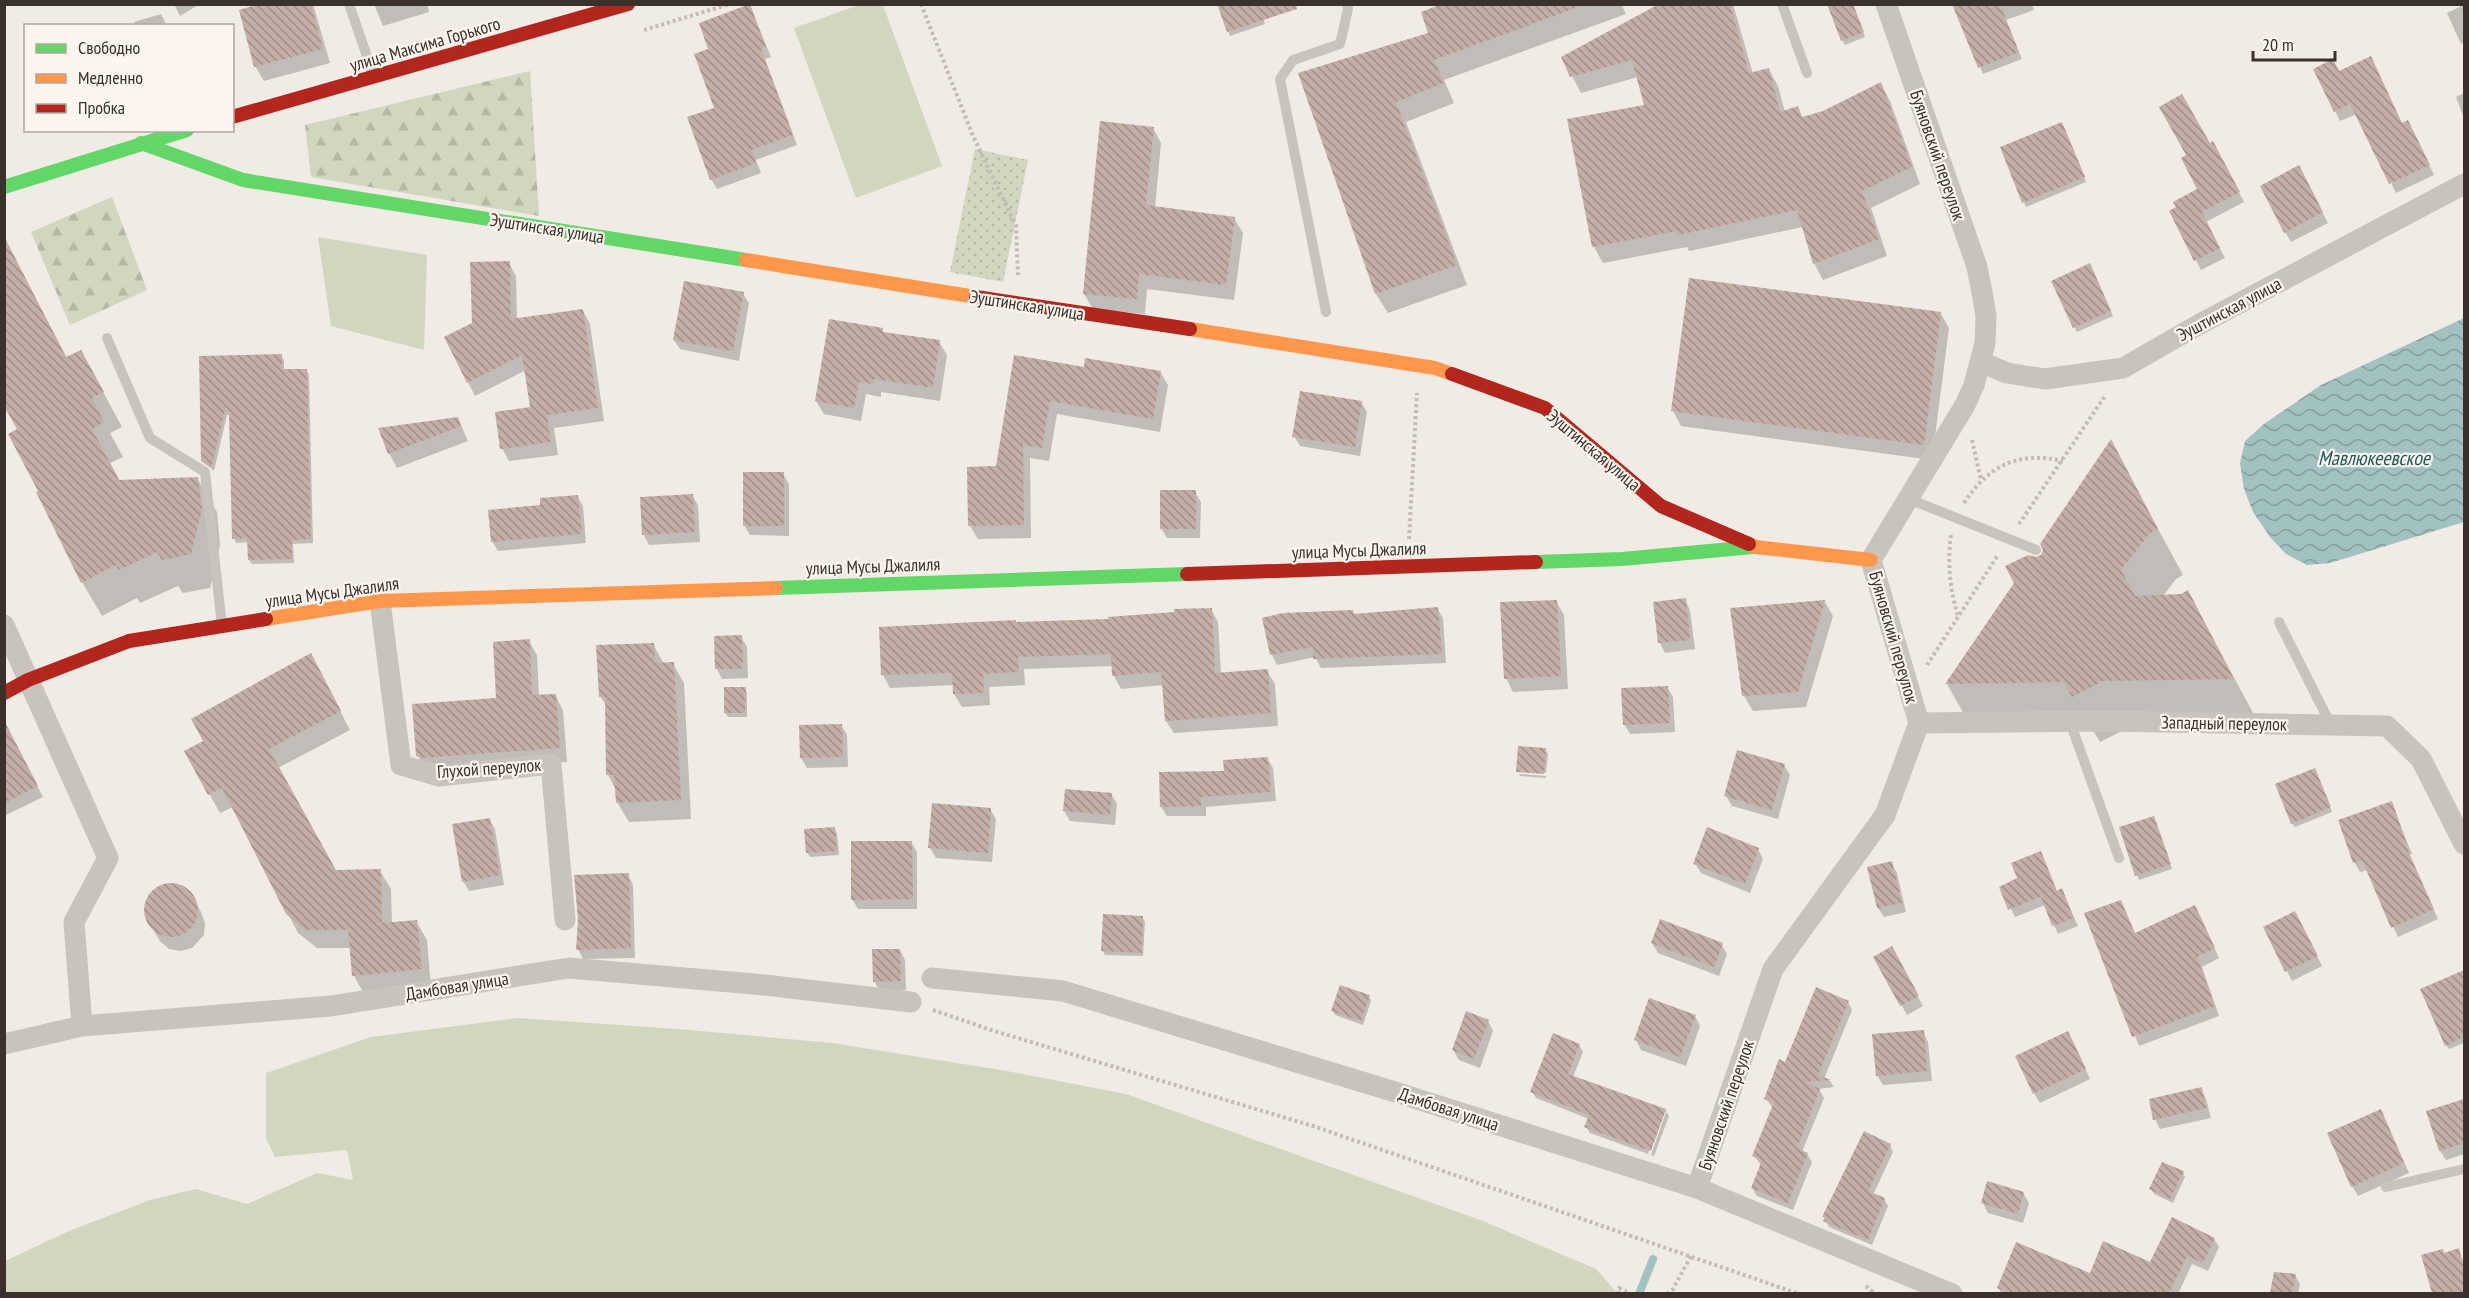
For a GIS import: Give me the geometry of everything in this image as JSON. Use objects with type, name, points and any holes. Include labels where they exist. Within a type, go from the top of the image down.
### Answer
[{"type":"street","name":"улица Максима Горького","points":[[234,116],[628,4]]},
{"type":"street","name":"Буяновский переулок","points":[[1697,1188],[1773,969],[1886,815],[1919,723],[1871,560],[1965,405],[1981,362],[1985,343],[1986,316],[1977,267],[1886,4]]},
{"type":"street","points":[[4,187],[180,132]]},
{"type":"street","name":"Эуштинская улица","points":[[141,143],[243,180],[1435,368],[1545,408],[1661,506],[1756,547],[1871,560]]},
{"type":"street","name":"Эуштинская улица","points":[[1981,362],[2007,373],[2045,379],[2123,368],[2198,325],[2464,184]]},
{"type":"street","name":"улица Мусы Джалиля","points":[[4,693],[28,680],[129,641],[380,601],[1622,559],[1756,547]]},
{"type":"street","name":"Глухой переулок","points":[[380,601],[401,765],[439,776],[551,764],[565,920]]},
{"type":"street","points":[[4,625],[108,858],[74,922],[82,1026]]},
{"type":"street","name":"Западный переулок","points":[[1919,723],[2070,722],[2387,726],[2421,759],[2464,844]]},
{"type":"street","name":"Дамбовая улица","points":[[4,1044],[82,1026],[331,1006],[569,968],[911,1002]]},
{"type":"street","name":"Дамбовая улица","points":[[932,978],[1063,991],[1697,1188],[1952,1293]]},
{"type":"lane","points":[[349,4],[374,77]]},
{"type":"lane","points":[[1326,312],[1280,78],[1293,60],[1340,44],[1348,9],[1347,4]]},
{"type":"lane","points":[[1782,4],[1807,73]]},
{"type":"lane","points":[[107,338],[150,438],[205,472],[222,626]]},
{"type":"lane","points":[[1909,499],[2036,550]]},
{"type":"lane","points":[[2279,622],[2331,725]]},
{"type":"lane","points":[[2070,722],[2119,858]]},
{"type":"lane","points":[[2386,1187],[2464,1169]]},
{"type":"path","points":[[634,33],[730,4]]},
{"type":"path","points":[[921,4],[973,136],[1016,226],[1020,304]]},
{"type":"path","points":[[1407,566],[1418,365]]},
{"type":"path","points":[[911,1002],[994,1030],[1313,1126],[1799,1293]]},
{"type":"path","points":[[1667,1293],[1673,1289],[1690,1256]]},
{"type":"path","points":[[1618,1293],[1619,1288],[1631,1293]]},
{"type":"green space","points":[[859,5],[883,5],[942,166],[856,198],[794,28]]},
{"type":"green space","points":[[530,71],[539,216],[311,177],[305,125]]},
{"type":"green space","points":[[975,149],[1028,160],[1003,282],[950,272]]},
{"type":"green space","points":[[112,197],[147,290],[70,325],[31,232]]},
{"type":"green space","points":[[318,237],[427,255],[424,350],[331,326]]},
{"type":"green space","points":[[518,1018],[832,1043],[1007,1071],[1126,1094],[1483,1221],[1596,1269],[1617,1293],[5,1293],[5,1261],[69,1231],[150,1200],[196,1189],[247,1204],[317,1173],[353,1180],[347,1150],[275,1157],[266,1139],[266,1073],[371,1037]]},
{"type":"water","name":"Мавлюкеевское","points":[[2464,318],[2464,522],[2330,563],[2307,565],[2286,554],[2270,537],[2253,512],[2244,489],[2240,463],[2245,441],[2264,424],[2321,385]]},
{"type":"building","points":[[259,4],[311,4],[323,49],[254,67],[239,10]]},
{"type":"building","points":[[750,4],[766,47],[761,49],[793,135],[752,150],[756,163],[710,180],[687,117],[714,108],[694,54],[708,49],[699,23]]},
{"type":"building","points":[[1217,4],[1296,4],[1297,9],[1227,32]]},
{"type":"building","points":[[1442,4],[1578,4],[1578,7],[1434,60],[1444,83],[1396,102],[1457,265],[1375,294],[1298,73],[1428,33],[1421,12]]},
{"type":"building","points":[[1659,4],[1730,4],[1749,73],[1769,68],[1780,112],[1798,106],[1802,117],[1823,111],[1881,82],[1912,167],[1862,191],[1879,239],[1813,264],[1797,210],[1678,235],[1677,231],[1592,247],[1567,119],[1644,105],[1632,60],[1570,77],[1561,57]]},
{"type":"building","points":[[1827,4],[1853,4],[1864,32],[1841,41]]},
{"type":"building","points":[[1952,4],[2000,4],[2019,52],[1978,68]]},
{"type":"building","points":[[2371,56],[2402,123],[2408,120],[2430,165],[2389,184],[2350,104],[2334,112],[2313,69],[2333,59],[2339,71]]},
{"type":"building","points":[[2182,94],[2210,143],[2213,141],[2240,192],[2202,212],[2220,248],[2194,261],[2169,211],[2176,207],[2173,202],[2197,189],[2181,158],[2186,155],[2159,107]]},
{"type":"building","points":[[1100,121],[1154,127],[1146,205],[1235,217],[1226,285],[1139,274],[1137,299],[1083,294]]},
{"type":"building","points":[[2062,122],[2085,177],[2022,203],[2000,147]]},
{"type":"building","points":[[2299,165],[2323,212],[2284,233],[2260,186]]},
{"type":"building","points":[[4,236],[66,357],[81,350],[104,392],[92,398],[104,422],[92,429],[119,480],[198,477],[202,510],[191,554],[162,560],[157,552],[119,570],[116,565],[81,583],[36,492],[38,491],[8,434],[17,429],[4,406]]},
{"type":"building","points":[[510,261],[511,319],[583,309],[598,408],[547,415],[551,442],[500,449],[495,412],[530,407],[522,355],[467,383],[444,337],[472,323],[470,262]]},
{"type":"building","points":[[2090,263],[2111,311],[2073,328],[2051,281]]},
{"type":"building","points":[[1689,278],[1941,312],[1924,445],[1671,411]]},
{"type":"building","points":[[684,281],[744,292],[733,351],[673,340]]},
{"type":"building","points":[[829,319],[883,328],[883,332],[940,340],[933,388],[874,379],[874,384],[859,382],[854,408],[815,401]]},
{"type":"building","points":[[282,354],[282,369],[307,369],[311,539],[292,540],[292,559],[248,560],[247,538],[232,539],[229,412],[225,411],[211,468],[201,461],[199,356]]},
{"type":"building","points":[[1014,355],[1084,367],[1085,358],[1161,371],[1153,419],[1050,401],[1042,448],[1023,445],[1024,525],[968,526],[967,467],[996,466]]},
{"type":"building","points":[[1300,391],[1362,401],[1355,447],[1292,437]]},
{"type":"building","points":[[458,417],[461,426],[388,454],[378,428]]},
{"type":"building","points":[[2111,439],[2158,529],[2150,533],[2121,570],[2135,596],[2181,594],[2188,590],[2234,679],[2103,681],[2072,697],[2064,682],[1945,684],[2014,583],[2005,566],[2028,555],[2036,557],[2041,555],[2043,550],[2040,544]]},
{"type":"building","points":[[743,472],[784,472],[784,526],[743,526]]},
{"type":"building","points":[[1160,490],[1196,490],[1196,529],[1160,529]]},
{"type":"building","points":[[693,494],[695,532],[642,535],[640,497]]},
{"type":"building","points":[[578,495],[582,534],[491,542],[488,510],[540,505],[540,498]]},
{"type":"building","points":[[1686,598],[1690,640],[1658,643],[1653,602]]},
{"type":"building","points":[[1557,600],[1561,676],[1504,679],[1500,602]]},
{"type":"building","points":[[1825,600],[1798,692],[1742,696],[1730,608]]},
{"type":"building","points":[[1438,607],[1442,654],[1313,659],[1313,647],[1270,655],[1262,618],[1283,613],[1353,610],[1354,614]]},
{"type":"building","points":[[1212,608],[1215,673],[1268,669],[1271,713],[1165,721],[1161,672],[1112,676],[1111,654],[1018,657],[1019,672],[983,674],[984,693],[953,694],[952,673],[881,675],[879,627],[1016,620],[1016,622],[1108,619],[1108,617],[1174,612],[1174,609]]},
{"type":"building","points":[[742,635],[743,669],[715,669],[714,636]]},
{"type":"building","points":[[530,639],[532,695],[556,694],[560,748],[422,758],[416,756],[412,704],[496,698],[493,642]]},
{"type":"building","points":[[654,643],[655,663],[674,662],[681,800],[616,803],[614,775],[606,775],[605,697],[599,697],[596,645]]},
{"type":"building","points":[[311,653],[341,711],[269,749],[336,870],[381,869],[382,923],[417,920],[422,969],[352,976],[348,930],[305,930],[286,914],[222,788],[208,795],[184,751],[203,741],[191,719]]},
{"type":"building","points":[[1668,686],[1670,723],[1623,725],[1621,688]]},
{"type":"building","points":[[724,687],[746,687],[745,713],[724,713]]},
{"type":"building","points":[[4,720],[38,786],[4,803]]},
{"type":"building","points":[[842,724],[843,757],[800,758],[799,725]]},
{"type":"building","points":[[1518,746],[1546,748],[1544,774],[1516,772]]},
{"type":"building","points":[[1737,750],[1785,764],[1772,810],[1724,796]]},
{"type":"building","points":[[1268,757],[1271,792],[1201,797],[1201,806],[1160,807],[1159,772],[1224,771],[1223,760]]},
{"type":"building","points":[[2315,768],[2331,807],[2291,824],[2275,784]]},
{"type":"building","points":[[1065,789],[1112,793],[1110,815],[1063,811]]},
{"type":"building","points":[[2392,801],[2407,844],[2405,844],[2434,909],[2391,928],[2362,860],[2353,863],[2338,820]]},
{"type":"building","points":[[932,803],[991,808],[988,853],[928,848]]},
{"type":"building","points":[[2154,816],[2171,864],[2135,876],[2119,827]]},
{"type":"building","points":[[490,818],[500,875],[462,882],[452,824]]},
{"type":"building","points":[[835,827],[837,851],[806,853],[804,829]]},
{"type":"building","points":[[1707,827],[1759,848],[1745,884],[1693,864]]},
{"type":"building","points":[[851,841],[912,841],[913,899],[851,900]]},
{"type":"building","points":[[2041,851],[2057,891],[2062,888],[2074,918],[2052,926],[2041,897],[2052,892],[2008,910],[1999,887],[2017,878],[2011,863]]},
{"type":"building","points":[[1892,861],[1902,903],[1877,908],[1867,867]]},
{"type":"building","points":[[629,873],[631,948],[576,950],[578,919],[574,875]]},
{"type":"building","points":[[171,883],[181,885],[190,891],[196,900],[198,910],[196,920],[190,929],[181,935],[171,937],[161,935],[152,929],[146,920],[144,910],[146,900],[152,891],[161,885]]},
{"type":"building","points":[[2121,900],[2135,933],[2195,905],[2215,948],[2197,957],[2215,1006],[2132,1037],[2084,913]]},
{"type":"building","points":[[2295,911],[2318,956],[2285,972],[2263,927]]},
{"type":"building","points":[[1103,914],[1143,916],[1142,953],[1101,951]]},
{"type":"building","points":[[1660,919],[1723,943],[1714,967],[1651,943]]},
{"type":"building","points":[[1892,946],[1919,996],[1900,1006],[1873,957]]},
{"type":"building","points":[[872,949],[900,949],[901,981],[873,982]]},
{"type":"building","points":[[2464,970],[2464,1037],[2445,1046],[2420,989]]},
{"type":"building","points":[[1340,985],[1370,995],[1361,1021],[1331,1011]]},
{"type":"building","points":[[1816,987],[1849,1001],[1818,1075],[1831,1080],[1804,1082],[1820,1089],[1797,1148],[1808,1153],[1788,1203],[1751,1188],[1762,1160],[1752,1156],[1774,1102],[1764,1099],[1779,1059],[1785,1062]]},
{"type":"building","points":[[1649,998],[1696,1015],[1680,1057],[1634,1040]]},
{"type":"building","points":[[1466,1011],[1489,1020],[1474,1059],[1452,1050]]},
{"type":"building","points":[[1924,1030],[1927,1071],[1876,1076],[1872,1034]]},
{"type":"building","points":[[2068,1031],[2086,1069],[2033,1094],[2015,1056]]},
{"type":"building","points":[[1553,1033],[1580,1044],[1568,1074],[1666,1109],[1651,1151],[1584,1127],[1589,1115],[1530,1092]]},
{"type":"building","points":[[2202,1087],[2206,1108],[2153,1120],[2149,1099]]},
{"type":"building","points":[[2464,1099],[2464,1143],[2439,1151],[2426,1111]]},
{"type":"building","points":[[2381,1109],[2404,1163],[2351,1187],[2327,1133]]},
{"type":"building","points":[[1864,1131],[1891,1144],[1868,1191],[1885,1198],[1868,1240],[1823,1221],[1825,1217],[1822,1217]]},
{"type":"building","points":[[2162,1162],[2184,1171],[2170,1199],[2149,1189]]},
{"type":"building","points":[[1987,1181],[2024,1192],[2018,1214],[1981,1203]]},
{"type":"building","points":[[2172,1217],[2215,1238],[2203,1263],[2187,1256],[2169,1293],[2010,1293],[1997,1288],[2016,1242],[2090,1273],[2103,1241],[2150,1262]]},
{"type":"building","points":[[2459,1248],[2464,1269],[2464,1293],[2432,1293],[2421,1255],[2443,1249],[2444,1253]]},
{"type":"building","points":[[2274,1272],[2296,1274],[2292,1293],[2270,1293]]},
{"type":"waterway","points":[[1639,1294],[1653,1259]]},
{"type":"traffic: fast","points":[[4,187],[181,132]]},
{"type":"traffic: fast","points":[[141,143],[243,180],[746,260]]},
{"type":"traffic: fast","points":[[1536,562],[1622,559],[1753,547]]},
{"type":"traffic: fast","points":[[776,588],[1187,574]]},
{"type":"traffic: slow","points":[[746,260],[976,297]]},
{"type":"traffic: slow","points":[[1190,329],[1435,368],[1452,374]]},
{"type":"traffic: slow","points":[[1749,544],[1756,547],[1871,560]]},
{"type":"traffic: slow","points":[[266,619],[380,601],[776,588]]},
{"type":"traffic: jam","points":[[234,116],[628,4]]},
{"type":"traffic: jam","points":[[976,297],[1190,329]]},
{"type":"traffic: jam","points":[[1452,374],[1545,408],[1661,506],[1749,544]]},
{"type":"traffic: jam","points":[[1187,574],[1536,562]]},
{"type":"traffic: jam","points":[[4,693],[28,680],[129,641],[266,619]]}]
